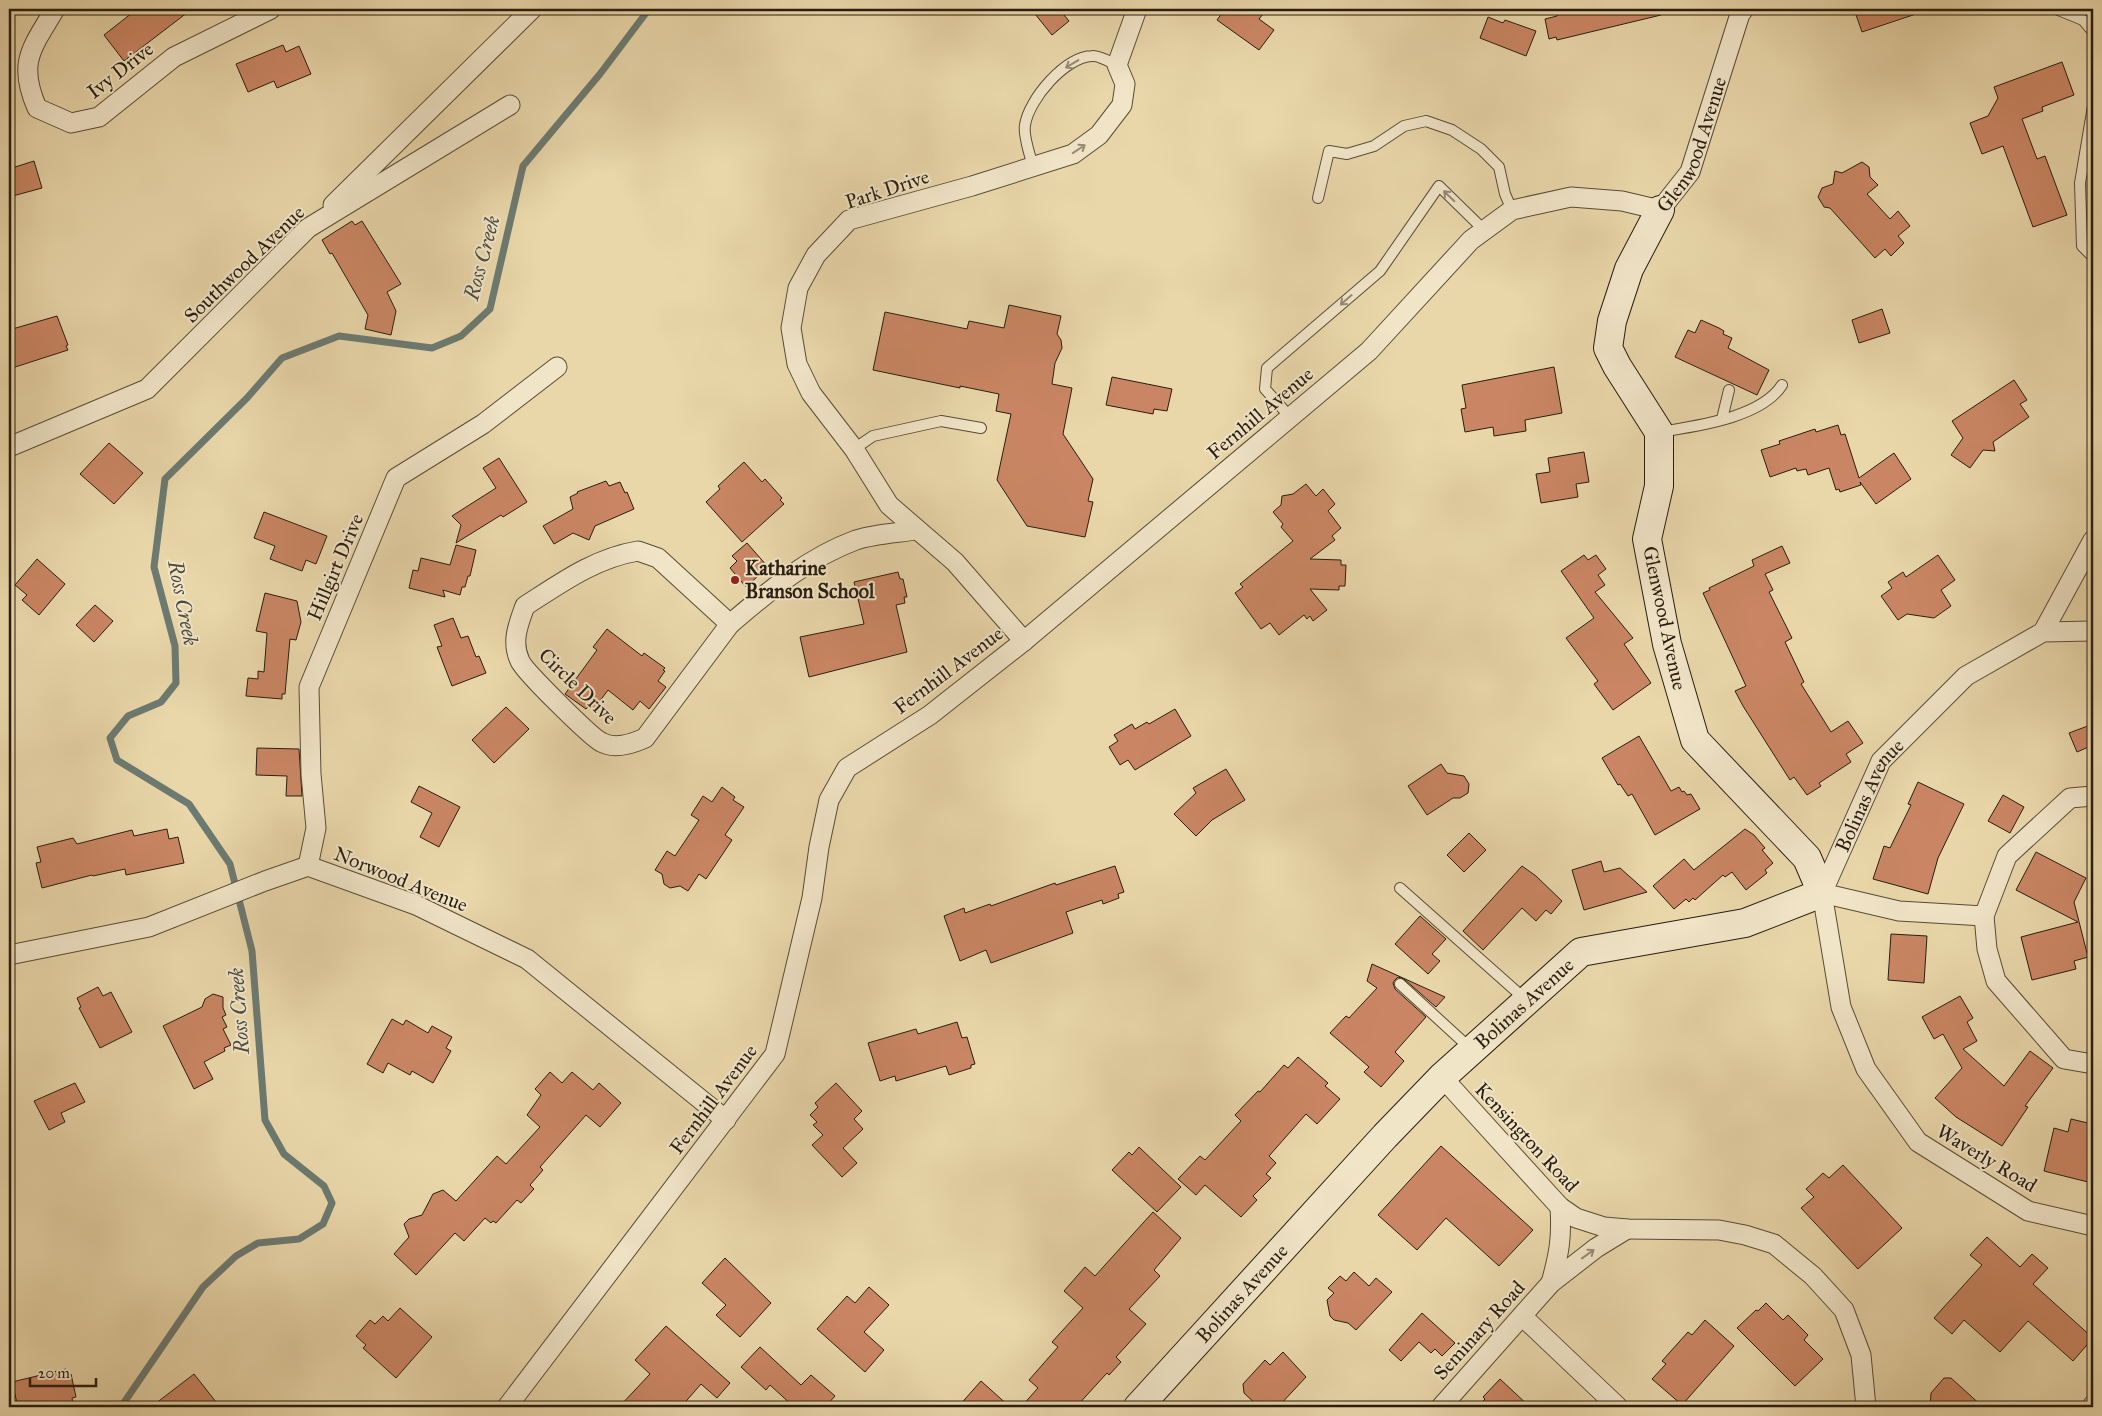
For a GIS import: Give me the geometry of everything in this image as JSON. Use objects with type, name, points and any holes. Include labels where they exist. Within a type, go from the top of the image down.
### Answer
[{"type":"street","name":"Ivy Drive","points":[[55,9],[30,52],[28,69],[29,89],[37,108],[71,123],[99,117],[174,57],[271,9]]},
{"type":"street","points":[[308,228],[532,9]]},
{"type":"street","points":[[1117,65],[1137,9]]},
{"type":"street","name":"Glenwood Avenue","points":[[1744,9],[1740,14],[1690,172],[1660,210],[1629,269],[1612,321],[1608,348],[1617,366],[1659,432],[1659,486],[1647,539],[1648,556],[1667,644],[1695,740],[1807,858],[1822,893]]},
{"type":"street","name":"Park Drive","points":[[1024,641],[956,562],[916,530],[889,505],[854,449],[811,393],[797,364],[791,328],[798,288],[816,255],[849,220],[972,186],[1073,154],[1099,135],[1122,105],[1124,84],[1117,65]]},
{"type":"street","name":"Southwood Avenue","points":[[9,447],[148,389],[308,228],[510,105]]},
{"type":"street","name":"Fernhill Avenue","points":[[507,1407],[776,1054],[812,898],[819,847],[829,800],[847,768],[930,715],[1024,641],[1369,351],[1471,240],[1512,210],[1570,197],[1622,200],[1660,210]]},
{"type":"street","name":"Hillgirt Drive","points":[[308,866],[316,828],[311,774],[309,687],[396,478],[484,424],[557,367]]},
{"type":"street","name":"Circle Drive","points":[[730,624],[658,558],[638,551],[618,554],[588,566],[525,606],[514,638],[520,662],[540,685],[601,742],[627,746],[645,738],[730,624],[780,582],[825,554],[858,540],[916,530]]},
{"type":"street","points":[[2093,540],[2043,632],[2093,631]]},
{"type":"street","name":"Bolinas Avenue","points":[[1138,1407],[1385,1136],[1442,1078],[1581,952],[1745,923],[1822,893],[1881,761],[1966,676],[2043,632]]},
{"type":"street","points":[[2093,796],[2070,798],[2007,856],[1984,916],[1987,949],[1996,981],[2064,1058],[2093,1064]]},
{"type":"street","name":"Norwood Avenue","points":[[9,956],[149,927],[264,881],[308,866],[416,905],[527,959],[726,1120]]},
{"type":"street","points":[[1822,893],[1899,911],[1984,916]]},
{"type":"street","name":"Waverly Road","points":[[1822,893],[1841,1008],[1866,1069],[1918,1142],[2028,1211],[2093,1226]]},
{"type":"street","name":"Kensington Road","points":[[1442,1078],[1560,1207],[1576,1218],[1590,1223],[1627,1229],[1719,1230],[1745,1235],[1774,1244],[1813,1276],[1844,1310],[1861,1355],[1866,1407]]},
{"type":"street","name":"Seminary Road","points":[[1551,1283],[1560,1251],[1562,1234],[1560,1207]]},
{"type":"street","name":"Seminary Road","points":[[1441,1407],[1551,1283],[1596,1248],[1627,1229]]},
{"type":"street","points":[[1522,1316],[1618,1407]]},
{"type":"lane","points":[[2056,9],[2083,20],[2093,32]]},
{"type":"lane","points":[[1033,166],[1024,125],[1034,100],[1055,75],[1076,61],[1093,55],[1117,65]]},
{"type":"lane","points":[[2093,106],[2080,183],[2082,246],[2093,258]]},
{"type":"lane","points":[[1318,198],[1329,151],[1347,154],[1374,146],[1404,126],[1426,121],[1452,130],[1480,149],[1499,167],[1505,194],[1512,210]]},
{"type":"lane","points":[[1290,417],[1265,389],[1267,368],[1380,270],[1439,186],[1484,230]]},
{"type":"lane","points":[[1659,432],[1706,424],[1753,408],[1777,393],[1782,385]]},
{"type":"lane","points":[[1722,419],[1729,390]]},
{"type":"lane","points":[[854,449],[873,436],[941,421],[981,428]]},
{"type":"lane","points":[[1400,888],[1527,1001]]},
{"type":"lane","points":[[1400,984],[1472,1050]]},
{"type":"building","points":[[137,9],[192,9],[124,61],[104,35]]},
{"type":"building","points":[[1031,9],[1059,9],[1069,21],[1052,35]]},
{"type":"building","points":[[1225,9],[1267,9],[1259,19],[1274,30],[1259,50],[1217,20]]},
{"type":"building","points":[[1556,9],[1661,9],[1661,15],[1557,40],[1556,37],[1549,39],[1545,19],[1557,16]]},
{"type":"building","points":[[1854,9],[1921,9],[1922,12],[1862,32]]},
{"type":"building","points":[[1488,17],[1503,23],[1505,20],[1536,31],[1526,56],[1480,38]]},
{"type":"building","points":[[283,45],[286,52],[299,46],[311,74],[277,88],[274,81],[248,92],[236,64]]},
{"type":"building","points":[[2062,62],[2074,95],[2042,107],[2043,111],[2022,119],[2037,159],[2045,156],[2067,215],[2033,227],[2003,146],[1982,154],[1970,123],[1988,116],[1998,98],[1994,87]]},
{"type":"building","points":[[34,161],[42,188],[9,197],[9,169]]},
{"type":"building","points":[[1862,162],[1869,167],[1870,177],[1878,185],[1867,194],[1890,219],[1898,211],[1910,226],[1898,236],[1904,243],[1891,256],[1885,249],[1875,258],[1830,208],[1824,207],[1818,197],[1822,188],[1833,184],[1835,171],[1842,173]]},
{"type":"building","points":[[352,221],[355,225],[362,221],[401,284],[387,292],[396,311],[391,335],[365,329],[368,315],[332,253],[330,254],[322,240]]},
{"type":"building","points":[[1009,305],[1061,316],[1057,334],[1061,340],[1062,348],[1055,363],[1052,384],[1072,388],[1063,434],[1093,479],[1088,501],[1093,502],[1085,537],[1027,526],[997,480],[1011,414],[996,411],[999,394],[873,370],[885,312],[967,329],[969,321],[1004,328]]},
{"type":"building","points":[[1882,309],[1890,333],[1859,343],[1852,320]]},
{"type":"building","points":[[57,316],[68,345],[66,346],[68,350],[9,369],[9,330]]},
{"type":"building","points":[[1701,320],[1719,328],[1724,331],[1723,334],[1732,338],[1728,348],[1769,370],[1757,395],[1675,357],[1688,330],[1695,333]]},
{"type":"building","points":[[1554,367],[1562,413],[1525,420],[1526,431],[1494,436],[1493,427],[1465,432],[1461,409],[1466,408],[1462,385]]},
{"type":"building","points":[[1112,377],[1172,389],[1167,411],[1154,409],[1153,414],[1106,405]]},
{"type":"building","points":[[2014,380],[2027,400],[2020,404],[2029,417],[1993,442],[1995,451],[1983,450],[1970,468],[1951,455],[1963,438],[1952,421]]},
{"type":"building","points":[[1838,425],[1841,435],[1845,434],[1859,478],[1894,453],[1911,479],[1876,504],[1860,482],[1861,485],[1840,492],[1839,489],[1836,490],[1829,468],[1808,475],[1806,469],[1797,471],[1796,468],[1770,477],[1761,450],[1780,444],[1779,441],[1815,429],[1816,432]]},
{"type":"building","points":[[109,443],[143,473],[114,504],[80,474]]},
{"type":"building","points":[[1584,452],[1589,482],[1576,484],[1578,497],[1541,503],[1536,474],[1550,472],[1548,458]]},
{"type":"building","points":[[499,458],[527,502],[503,517],[501,515],[456,543],[461,525],[452,516],[496,488],[483,468]]},
{"type":"building","points":[[744,462],[762,482],[765,479],[782,498],[780,500],[784,504],[742,542],[706,502],[720,489],[718,486]]},
{"type":"building","points":[[606,481],[609,486],[620,482],[625,493],[627,492],[634,509],[595,526],[589,540],[573,533],[554,544],[543,526],[573,509],[570,497],[577,492]]},
{"type":"building","points":[[1306,484],[1316,496],[1323,489],[1335,504],[1328,511],[1341,528],[1332,536],[1335,540],[1310,559],[1341,560],[1341,565],[1346,565],[1345,586],[1339,586],[1339,590],[1310,589],[1327,610],[1313,621],[1310,616],[1307,619],[1304,615],[1279,635],[1270,623],[1261,629],[1235,593],[1243,587],[1240,584],[1293,541],[1281,527],[1283,524],[1273,512],[1281,505],[1282,496],[1293,494]]},
{"type":"building","points":[[264,512],[327,536],[316,564],[306,560],[302,571],[270,559],[275,546],[254,538]]},
{"type":"building","points":[[747,543],[768,567],[746,587],[730,568],[737,561],[732,556]]},
{"type":"building","points":[[456,545],[476,550],[470,576],[468,576],[465,587],[462,587],[460,595],[443,590],[445,597],[409,588],[413,570],[418,571],[421,558],[450,565]]},
{"type":"building","points":[[1782,546],[1790,563],[1765,574],[1773,590],[1769,592],[1792,638],[1785,642],[1804,682],[1801,684],[1831,732],[1848,721],[1863,743],[1846,754],[1851,762],[1819,783],[1821,786],[1807,795],[1794,777],[1790,780],[1735,691],[1746,686],[1703,593],[1710,590],[1709,588],[1754,566],[1752,560]]},
{"type":"building","points":[[1584,555],[1588,560],[1596,555],[1606,569],[1598,575],[1605,585],[1595,592],[1633,638],[1624,644],[1651,683],[1613,710],[1594,684],[1598,681],[1566,638],[1594,618],[1561,571]]},
{"type":"building","points":[[1938,555],[1955,580],[1941,590],[1951,606],[1934,618],[1907,614],[1898,620],[1881,596],[1892,588],[1888,582],[1903,572],[1906,577]]},
{"type":"building","points":[[37,559],[65,584],[39,615],[22,600],[27,595],[15,585]]},
{"type":"building","points":[[898,572],[900,579],[903,579],[907,597],[904,597],[905,603],[896,605],[907,652],[809,677],[800,637],[864,624],[854,582]]},
{"type":"building","points":[[265,593],[297,601],[301,622],[296,640],[290,639],[285,694],[282,694],[282,699],[246,696],[248,678],[258,679],[258,671],[264,672],[267,633],[256,631]]},
{"type":"building","points":[[95,605],[113,621],[94,642],[76,625]]},
{"type":"building","points":[[453,618],[461,638],[468,636],[476,657],[479,656],[486,673],[452,686],[437,647],[442,646],[434,625]]},
{"type":"building","points":[[607,629],[642,656],[644,653],[665,668],[658,681],[666,687],[649,709],[640,701],[633,710],[608,690],[594,709],[589,706],[586,709],[565,694],[597,650],[593,647]]},
{"type":"building","points":[[506,707],[529,729],[494,763],[472,740]]},
{"type":"building","points":[[1175,709],[1191,736],[1135,770],[1128,760],[1120,765],[1109,747],[1118,741],[1114,735],[1132,724],[1135,729],[1147,722],[1149,724]]},
{"type":"building","points":[[2093,724],[2093,745],[2077,752],[2069,733]]},
{"type":"building","points":[[1639,736],[1671,791],[1679,787],[1687,795],[1691,794],[1700,809],[1655,835],[1632,794],[1628,796],[1620,784],[1618,785],[1602,758]]},
{"type":"building","points":[[257,748],[299,749],[302,796],[286,796],[287,776],[256,775]]},
{"type":"building","points":[[1441,764],[1447,773],[1464,776],[1469,784],[1468,793],[1460,798],[1453,798],[1427,815],[1408,786]]},
{"type":"building","points":[[1226,769],[1245,800],[1212,820],[1196,836],[1174,814],[1196,793],[1193,788]]},
{"type":"building","points":[[1918,782],[1964,804],[1938,858],[1928,894],[1873,879],[1884,846],[1890,848],[1911,805],[1908,804]]},
{"type":"building","points":[[419,786],[460,807],[439,847],[420,837],[432,813],[411,802]]},
{"type":"building","points":[[722,787],[735,797],[733,800],[744,807],[725,835],[732,840],[706,879],[699,874],[688,891],[680,886],[670,888],[664,884],[662,874],[655,870],[667,851],[675,856],[699,820],[691,815],[703,796],[712,802]]},
{"type":"building","points":[[2003,795],[2024,807],[2010,833],[1988,821]]},
{"type":"building","points":[[167,829],[169,839],[178,837],[184,863],[126,875],[125,869],[92,875],[42,888],[36,863],[41,862],[37,847],[73,838],[77,844],[132,830],[134,836]]},
{"type":"building","points":[[1745,829],[1754,835],[1765,848],[1762,850],[1773,863],[1765,870],[1767,873],[1746,890],[1732,872],[1725,877],[1723,875],[1695,900],[1693,898],[1689,902],[1686,899],[1674,909],[1653,886],[1684,859],[1694,870]]},
{"type":"building","points":[[1469,833],[1486,850],[1464,872],[1447,855]]},
{"type":"building","points":[[2036,852],[2086,878],[2074,902],[2088,957],[2074,961],[2076,969],[2032,980],[2021,937],[2078,922],[2016,890]]},
{"type":"building","points":[[1601,861],[1604,872],[1620,868],[1647,892],[1584,910],[1572,870]]},
{"type":"building","points":[[1115,866],[1124,892],[1118,894],[1119,898],[1103,904],[1102,900],[1066,912],[1073,933],[991,963],[986,950],[960,961],[944,916],[964,908],[965,913],[990,904],[991,906],[1055,883],[1056,885]]},
{"type":"building","points":[[1522,866],[1536,876],[1562,901],[1551,914],[1546,910],[1536,921],[1522,908],[1483,950],[1463,931]]},
{"type":"building","points":[[1420,916],[1446,939],[1432,954],[1440,961],[1428,974],[1395,944]]},
{"type":"building","points":[[1891,934],[1927,936],[1924,983],[1888,980]]},
{"type":"building","points":[[1372,964],[1445,997],[1436,1007],[1404,979],[1398,977],[1395,980],[1393,983],[1395,989],[1426,1017],[1395,1052],[1404,1061],[1381,1087],[1364,1072],[1369,1067],[1330,1033],[1346,1016],[1349,1018],[1377,988],[1367,981]]},
{"type":"building","points":[[98,987],[103,996],[111,992],[132,1032],[100,1048],[79,1008],[81,1007],[77,998]]},
{"type":"building","points":[[213,994],[223,997],[223,1008],[226,1015],[222,1017],[227,1027],[223,1029],[231,1045],[224,1048],[225,1051],[204,1062],[213,1079],[194,1089],[163,1026],[202,1007],[205,999]]},
{"type":"building","points":[[1960,996],[1973,1018],[1967,1022],[1977,1041],[1963,1049],[2004,1086],[2030,1051],[2053,1068],[2025,1106],[2028,1107],[2002,1146],[1956,1117],[1935,1098],[1962,1068],[1943,1034],[1934,1039],[1922,1017]]},
{"type":"building","points":[[392,1019],[403,1025],[406,1020],[428,1033],[432,1026],[452,1037],[446,1048],[451,1051],[433,1083],[412,1071],[410,1075],[388,1063],[383,1073],[367,1064]]},
{"type":"building","points":[[957,1022],[962,1038],[967,1037],[975,1064],[971,1065],[971,1068],[949,1075],[946,1066],[896,1081],[895,1076],[880,1081],[868,1043],[916,1029],[918,1034]]},
{"type":"building","points":[[1298,1057],[1328,1083],[1325,1086],[1340,1099],[1317,1124],[1306,1114],[1269,1156],[1276,1163],[1266,1174],[1271,1178],[1253,1196],[1257,1200],[1241,1217],[1205,1185],[1196,1195],[1178,1179],[1200,1156],[1205,1160],[1241,1121],[1235,1115],[1258,1091],[1260,1092],[1284,1065],[1288,1068]]},
{"type":"building","points":[[550,1072],[562,1083],[572,1072],[593,1090],[599,1083],[621,1103],[600,1127],[586,1115],[540,1167],[543,1170],[530,1185],[534,1189],[521,1203],[517,1200],[496,1223],[493,1221],[491,1223],[485,1218],[464,1241],[455,1233],[416,1275],[394,1254],[409,1237],[404,1224],[409,1219],[422,1215],[433,1194],[443,1190],[456,1201],[497,1156],[506,1164],[540,1127],[527,1115],[541,1095],[535,1089]]},
{"type":"building","points":[[75,1083],[85,1102],[61,1113],[65,1122],[49,1130],[34,1101]]},
{"type":"building","points":[[836,1083],[862,1111],[854,1119],[863,1129],[843,1148],[857,1163],[842,1177],[812,1145],[823,1135],[813,1125],[817,1122],[810,1115],[818,1107],[815,1103]]},
{"type":"building","points":[[2071,1119],[2092,1124],[2089,1137],[2093,1138],[2093,1157],[2088,1182],[2044,1171],[2054,1128],[2068,1132]]},
{"type":"building","points":[[1441,1146],[1533,1230],[1499,1266],[1446,1218],[1417,1250],[1378,1215]]},
{"type":"building","points":[[1139,1147],[1181,1187],[1157,1212],[1112,1170],[1129,1152],[1132,1155]]},
{"type":"building","points":[[1843,1165],[1902,1228],[1858,1269],[1801,1208],[1814,1197],[1806,1189],[1823,1173],[1829,1178]]},
{"type":"building","points":[[1153,1212],[1181,1238],[1154,1270],[1160,1276],[1129,1309],[1146,1324],[1116,1357],[1121,1362],[1109,1375],[1107,1373],[1076,1407],[1021,1407],[1038,1388],[1029,1380],[1058,1347],[1052,1342],[1083,1308],[1064,1291],[1085,1267],[1095,1276]]},
{"type":"building","points":[[1987,1237],[2020,1267],[2032,1254],[2048,1268],[2033,1284],[2093,1338],[2073,1361],[2028,1321],[2000,1352],[1964,1320],[1952,1334],[1934,1318],[1982,1265],[1970,1255]]},
{"type":"building","points":[[725,1258],[771,1303],[740,1337],[716,1315],[726,1305],[702,1283]]},
{"type":"building","points":[[1354,1272],[1369,1286],[1376,1278],[1392,1292],[1356,1330],[1348,1323],[1334,1320],[1330,1316],[1327,1300],[1334,1293],[1328,1288],[1340,1276],[1346,1281]]},
{"type":"building","points":[[869,1287],[889,1305],[864,1332],[884,1350],[865,1372],[817,1329],[847,1296],[855,1303]]},
{"type":"building","points":[[1766,1303],[1783,1320],[1788,1315],[1808,1335],[1804,1340],[1823,1359],[1795,1386],[1737,1328]]},
{"type":"building","points":[[400,1308],[432,1337],[396,1378],[363,1348],[366,1345],[356,1336],[370,1320],[375,1324],[383,1316],[388,1321]]},
{"type":"building","points":[[1422,1313],[1455,1343],[1442,1356],[1435,1349],[1431,1353],[1419,1342],[1401,1361],[1389,1350]]},
{"type":"building","points":[[1705,1320],[1734,1346],[1682,1405],[1652,1379],[1666,1364],[1662,1361],[1688,1332],[1692,1335]]},
{"type":"building","points":[[666,1326],[730,1383],[717,1398],[701,1384],[681,1407],[619,1407],[650,1374],[635,1360]]},
{"type":"building","points":[[760,1347],[801,1385],[811,1375],[835,1396],[825,1407],[794,1407],[770,1385],[766,1390],[741,1367]]},
{"type":"building","points":[[1283,1352],[1306,1377],[1278,1407],[1259,1407],[1244,1393],[1243,1384],[1265,1360],[1270,1365]]},
{"type":"building","points":[[66,1369],[67,1375],[71,1374],[76,1397],[72,1398],[74,1407],[18,1407],[12,1382]]},
{"type":"building","points":[[194,1374],[220,1407],[151,1407]]},
{"type":"building","points":[[1944,1378],[1951,1378],[1983,1407],[1930,1407],[1931,1393]]},
{"type":"building","points":[[1500,1379],[1530,1407],[1477,1407],[1485,1399],[1483,1397]]},
{"type":"building","points":[[981,1381],[1010,1407],[958,1407]]},
{"type":"waterway","name":"Ross Creek","points":[[124,1407],[123,1404],[203,1287],[236,1256],[258,1243],[299,1239],[323,1224],[332,1203],[324,1186],[284,1154],[265,1120],[252,951],[230,864],[189,804],[117,760],[110,738],[128,716],[161,702],[176,683],[175,646],[154,567],[165,479],[247,398],[282,358],[339,336],[432,348],[461,336],[490,309],[523,166],[600,74],[649,9]]},
{"type":"place","name":"Katharine Branson School","points":[[735,580]]}]
